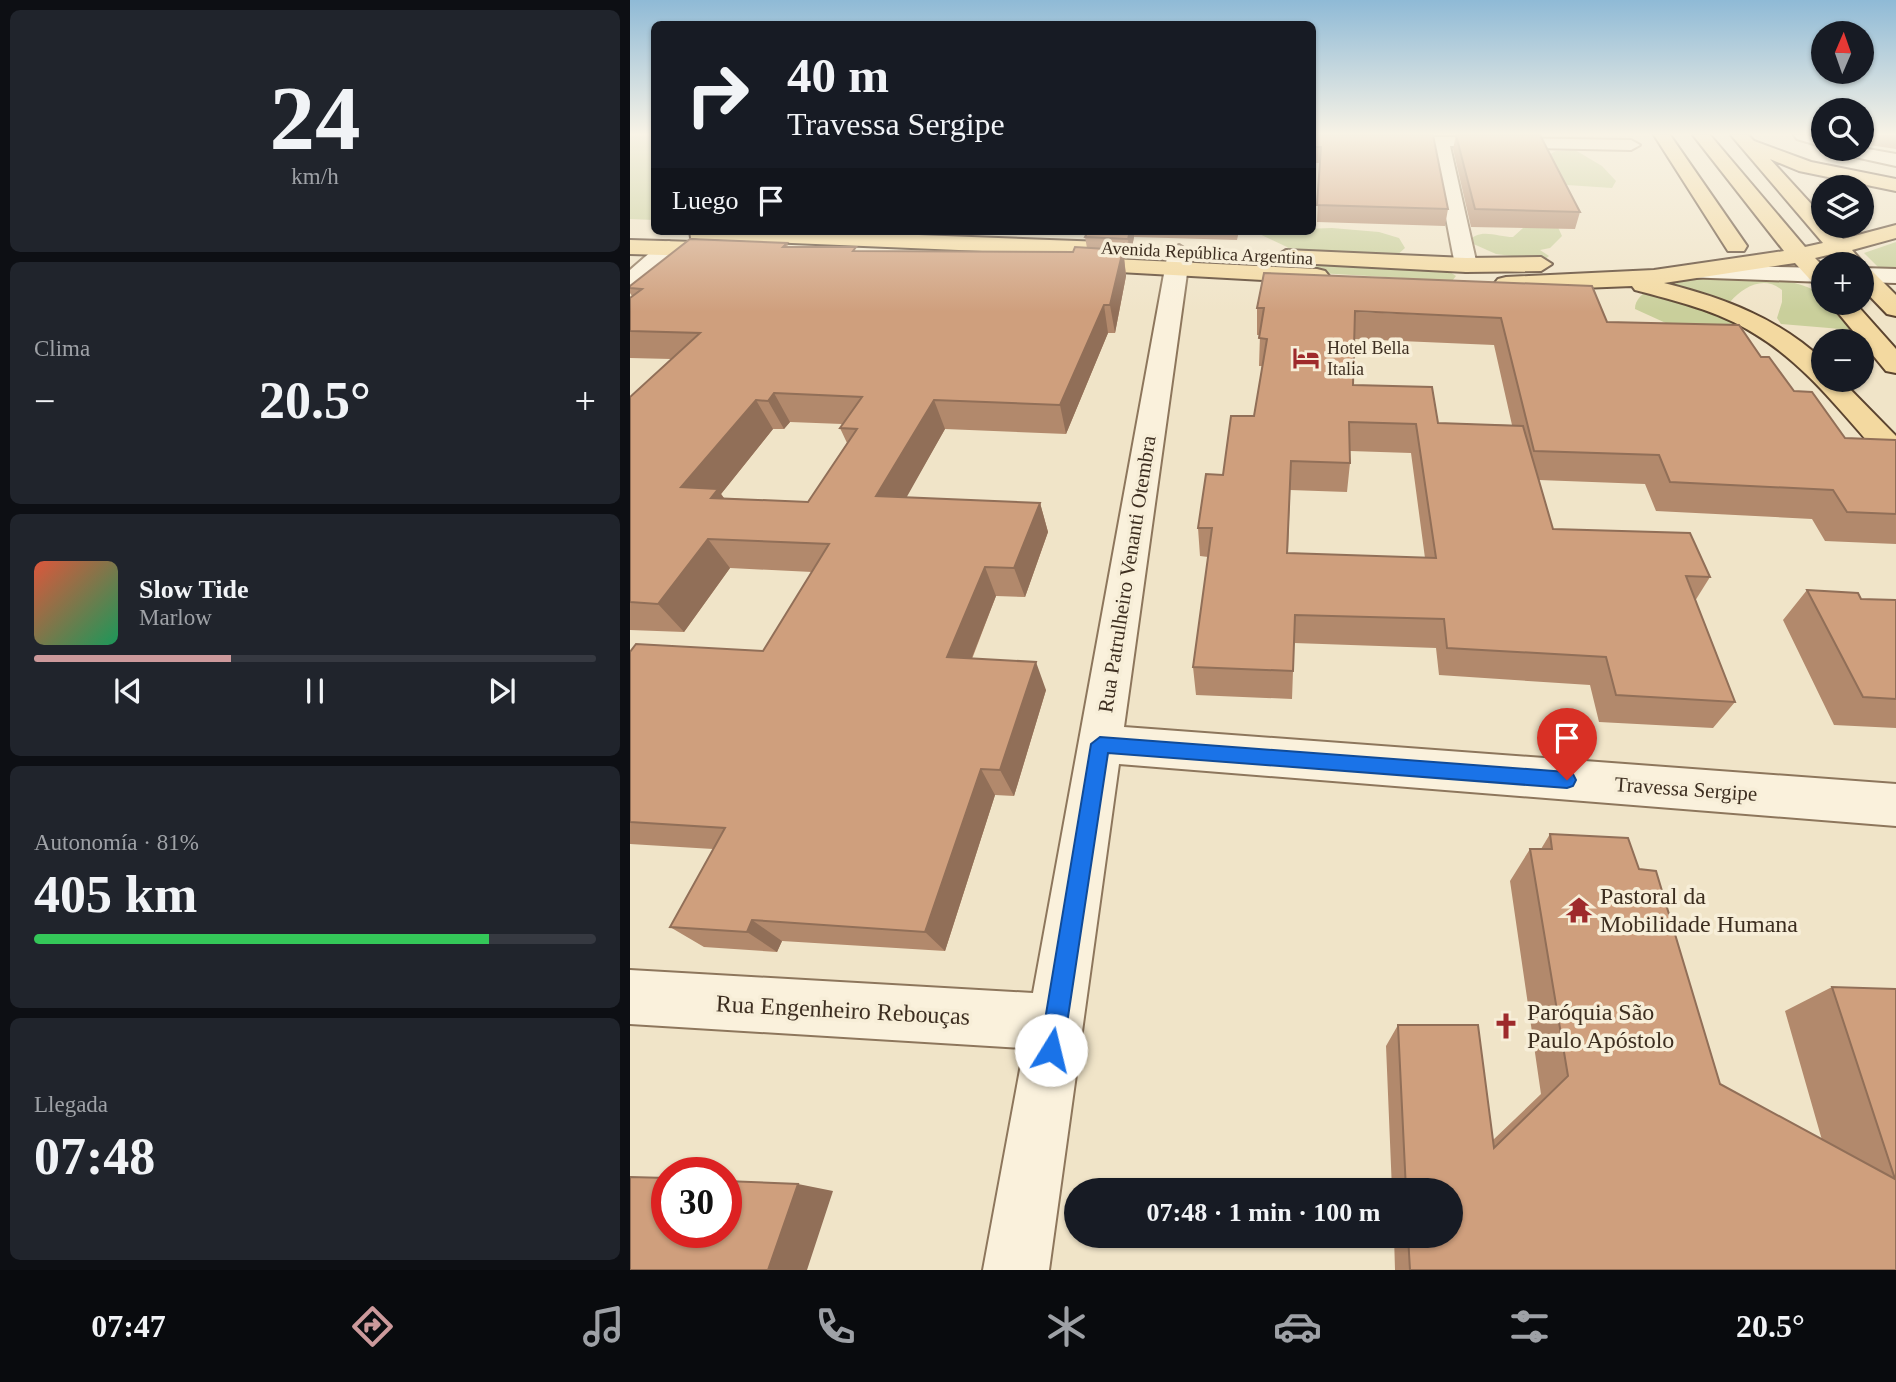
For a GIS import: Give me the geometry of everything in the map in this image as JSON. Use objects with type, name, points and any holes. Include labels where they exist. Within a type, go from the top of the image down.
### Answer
[{"type":"main road","points":[[1702,194],[1736,246]]},
{"type":"main road","points":[[1749,194],[1811,267]]},
{"type":"main road","points":[[1792,194],[1844,252]]},
{"type":"main road","points":[[1874,216],[1896,210]]},
{"type":"main road","name":"Avenida República Argentina","points":[[630,230],[651,231]]},
{"type":"main road","points":[[1856,252],[1896,231]]},
{"type":"main road","name":"Avenida República Argentina","points":[[721,235],[1177,260],[1473,284],[1556,285],[1620,280],[1811,257]]},
{"type":"main road","name":"Avenida República Argentina","points":[[630,247],[1466,265],[1576,263],[1736,246],[1783,237],[1834,252]]},
{"type":"main road","points":[[1620,280],[1686,296],[1769,328],[1796,347],[1811,363]]},
{"type":"main road","points":[[1874,285],[1896,309]]},
{"type":"main road","points":[[1852,315],[1896,365]]},
{"type":"main road","points":[[1838,392],[1896,454]]},
{"type":"street","points":[[1452,194],[1466,265]]},
{"type":"street","points":[[630,282],[669,248]]},
{"type":"street","name":"Rua Patrulheiro Venanti Otembra","points":[[1016,1270],[1177,260]]},
{"type":"street","points":[[1874,267],[1896,276]]},
{"type":"street","name":"Avenida República Argentina","points":[[1691,272],[1811,277]]},
{"type":"street","name":"Travessa Sergipe","points":[[1100,744],[1896,805]]},
{"type":"street","name":"Rua Engenheiro Rebouças","points":[[630,997],[1056,1022]]},
{"type":"green space","points":[[630,194],[651,194],[651,220],[630,219]]},
{"type":"green space","points":[[1556,223],[1562,236],[1550,248],[1540,250],[1549,256],[1544,260],[1496,254],[1469,242],[1478,235],[1513,237],[1523,228]]},
{"type":"green space","points":[[1316,229],[1379,232],[1399,238],[1405,248],[1395,257],[1456,276],[1452,281],[1319,273],[1301,266],[1287,247],[1262,235],[1316,235]]},
{"type":"green space","points":[[1896,242],[1896,272],[1882,271],[1874,263],[1874,252],[1867,252]]},
{"type":"green space","points":[[1679,277],[1754,277],[1792,282],[1811,289],[1811,315],[1847,315],[1852,320],[1853,329],[1781,324],[1777,318],[1782,302],[1782,290],[1768,283],[1747,288],[1730,302],[1746,327],[1668,324],[1635,309],[1640,297],[1659,284]]},
{"type":"building","points":[[1318,194],[1445,194],[1448,209],[1317,205]]},
{"type":"building","points":[[1471,194],[1571,194],[1580,212],[1475,209]]},
{"type":"building","points":[[1086,235],[1129,235],[1128,239],[1085,237]]},
{"type":"building","points":[[690,239],[787,243],[783,247],[856,247],[853,251],[1073,252],[1075,247],[1123,250],[1110,305],[1104,305],[1060,405],[934,400],[876,496],[1040,503],[1014,568],[985,567],[947,657],[1036,662],[1000,770],[981,769],[925,932],[752,920],[747,932],[670,927],[725,828],[630,822],[630,652],[636,644],[763,651],[829,544],[708,539],[658,604],[630,602],[630,397],[700,333],[630,331],[630,298],[642,289],[630,286]],"holes":[[[774,393],[862,397],[840,428],[857,429],[808,502],[711,498],[718,489],[681,487],[756,400],[768,401]]]},
{"type":"building","points":[[1264,273],[1592,286],[1607,322],[1739,325],[1761,357],[1769,357],[1794,391],[1812,392],[1845,438],[1896,440],[1896,514],[1847,512],[1833,490],[1670,482],[1659,455],[1534,451],[1501,318],[1355,311],[1353,385],[1432,387],[1438,423],[1523,426],[1553,529],[1690,533],[1710,577],[1686,576],[1735,702],[1616,695],[1606,657],[1447,648],[1444,619],[1295,615],[1293,671],[1193,667],[1212,528],[1198,528],[1206,474],[1223,475],[1231,416],[1254,416],[1267,339],[1259,338],[1264,308],[1257,308]],"holes":[[[1349,422],[1416,424],[1436,558],[1287,553],[1291,461],[1350,463]]]},
{"type":"building","points":[[1807,590],[1858,593],[1861,599],[1896,600],[1896,699],[1863,697]]},
{"type":"building","points":[[1550,834],[1628,838],[1639,869],[1656,871],[1720,1084],[1895,1179],[1832,987],[1896,989],[1896,1270],[1410,1270],[1409,1248],[1463,1248],[1463,1178],[1405,1178],[1398,1025],[1478,1025],[1494,1148],[1568,1076],[1530,849],[1552,849]]},
{"type":"building","points":[[630,1177],[651,1178],[651,1248],[742,1248],[742,1182],[798,1184],[768,1270],[630,1270]]},
{"type":"place","name":"Hotel Bella Italia","points":[[1306,358]]},
{"type":"place","name":"Pastoral da Mobilidade Humana","points":[[1579,910]]},
{"type":"place","name":"Paróquia São Paulo Apóstolo","points":[[1506,1026]]},
{"type":"route","points":[[1051,1050],[1100,744],[1567,780]]}]
